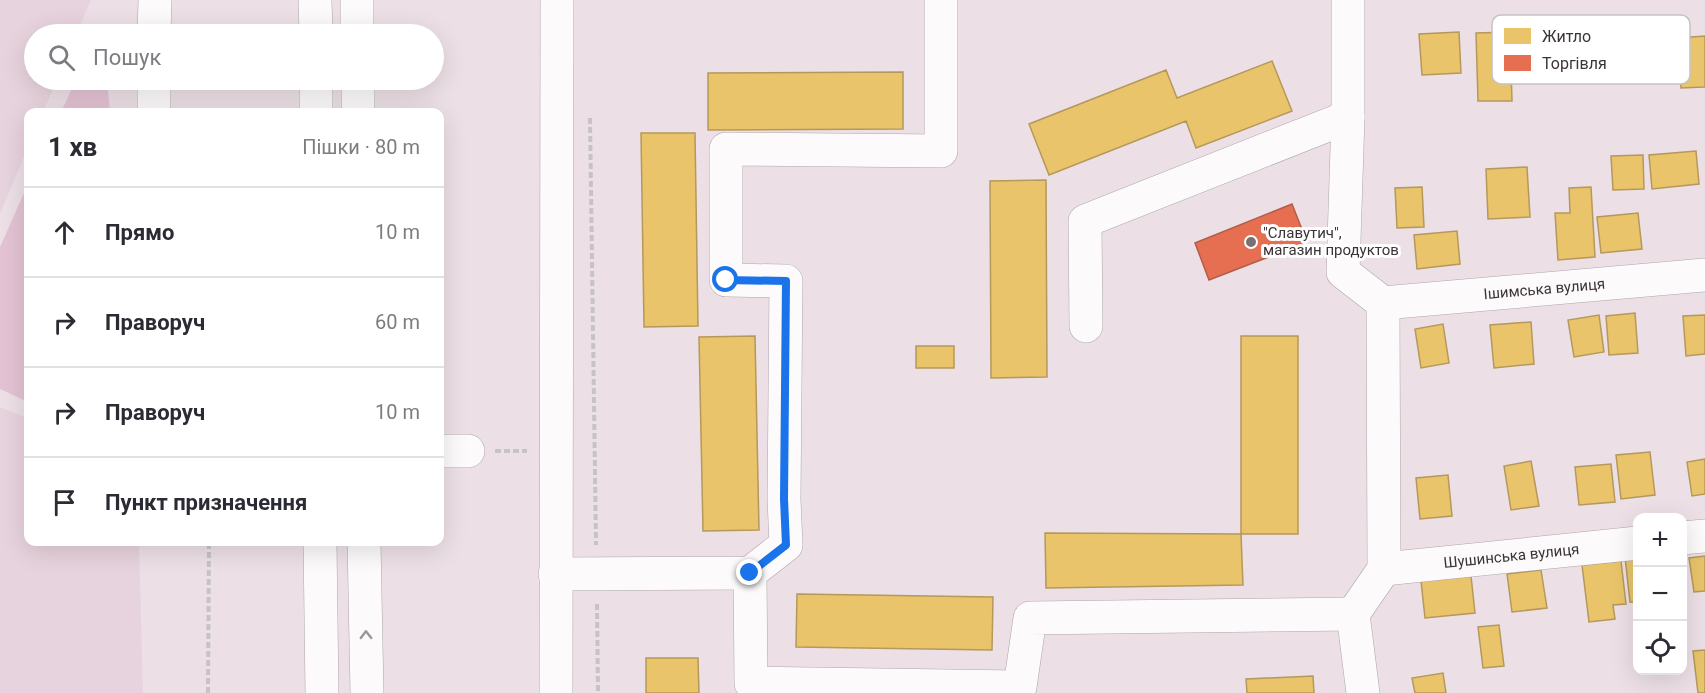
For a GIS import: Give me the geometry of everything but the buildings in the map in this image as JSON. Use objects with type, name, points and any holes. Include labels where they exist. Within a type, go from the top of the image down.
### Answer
[{"type":"street","points":[[154,0],[154,24]]},
{"type":"street","points":[[315,0],[316,24]]},
{"type":"street","points":[[357,0],[357,24]]},
{"type":"street","points":[[556,693],[557,0]]},
{"type":"street","points":[[555,574],[750,573],[786,545],[784,499],[786,281],[726,280],[726,149],[941,151],[941,0]]},
{"type":"street","points":[[1348,0],[1348,117],[1343,272],[1383,303],[1384,569],[1353,614],[1363,693]]},
{"type":"street","points":[[154,90],[154,108]]},
{"type":"street","points":[[316,90],[316,108]]},
{"type":"street","points":[[358,90],[358,108]]},
{"type":"street","points":[[1086,326],[1086,221],[1348,117]]},
{"type":"street","name":"Ішимська вулиця","points":[[1383,303],[1705,275]]},
{"type":"street","points":[[1687,538],[1705,536]]},
{"type":"street","name":"Шушинська вулиця","points":[[1384,569],[1633,544]]},
{"type":"street","points":[[320,546],[322,693]]},
{"type":"street","points":[[364,546],[367,693]]},
{"type":"street","points":[[750,573],[751,683],[1020,687],[1030,618],[1353,614]]},
{"type":"path","points":[[590,107],[598,693]]},
{"type":"path","points":[[454,451],[555,451]]},
{"type":"path","points":[[208,546],[208,693]]},
{"type":"shaded area","points":[[0,0],[91,0],[80,24],[24,24],[24,90],[53,90],[45,108],[24,108],[24,157],[0,214]]},
{"type":"shaded area","points":[[71,90],[108,90],[110,108],[63,108]]},
{"type":"shaded area","points":[[24,193],[24,400],[0,389],[0,247]]},
{"type":"shaded area","points":[[0,407],[24,416],[24,546],[139,546],[143,693],[0,693]]},
{"type":"place","name":"\"Славутич\", магазин продуктов","points":[[1251,242]]},
{"type":"route","points":[[726,280],[786,281],[784,499],[786,545],[750,573]]}]
